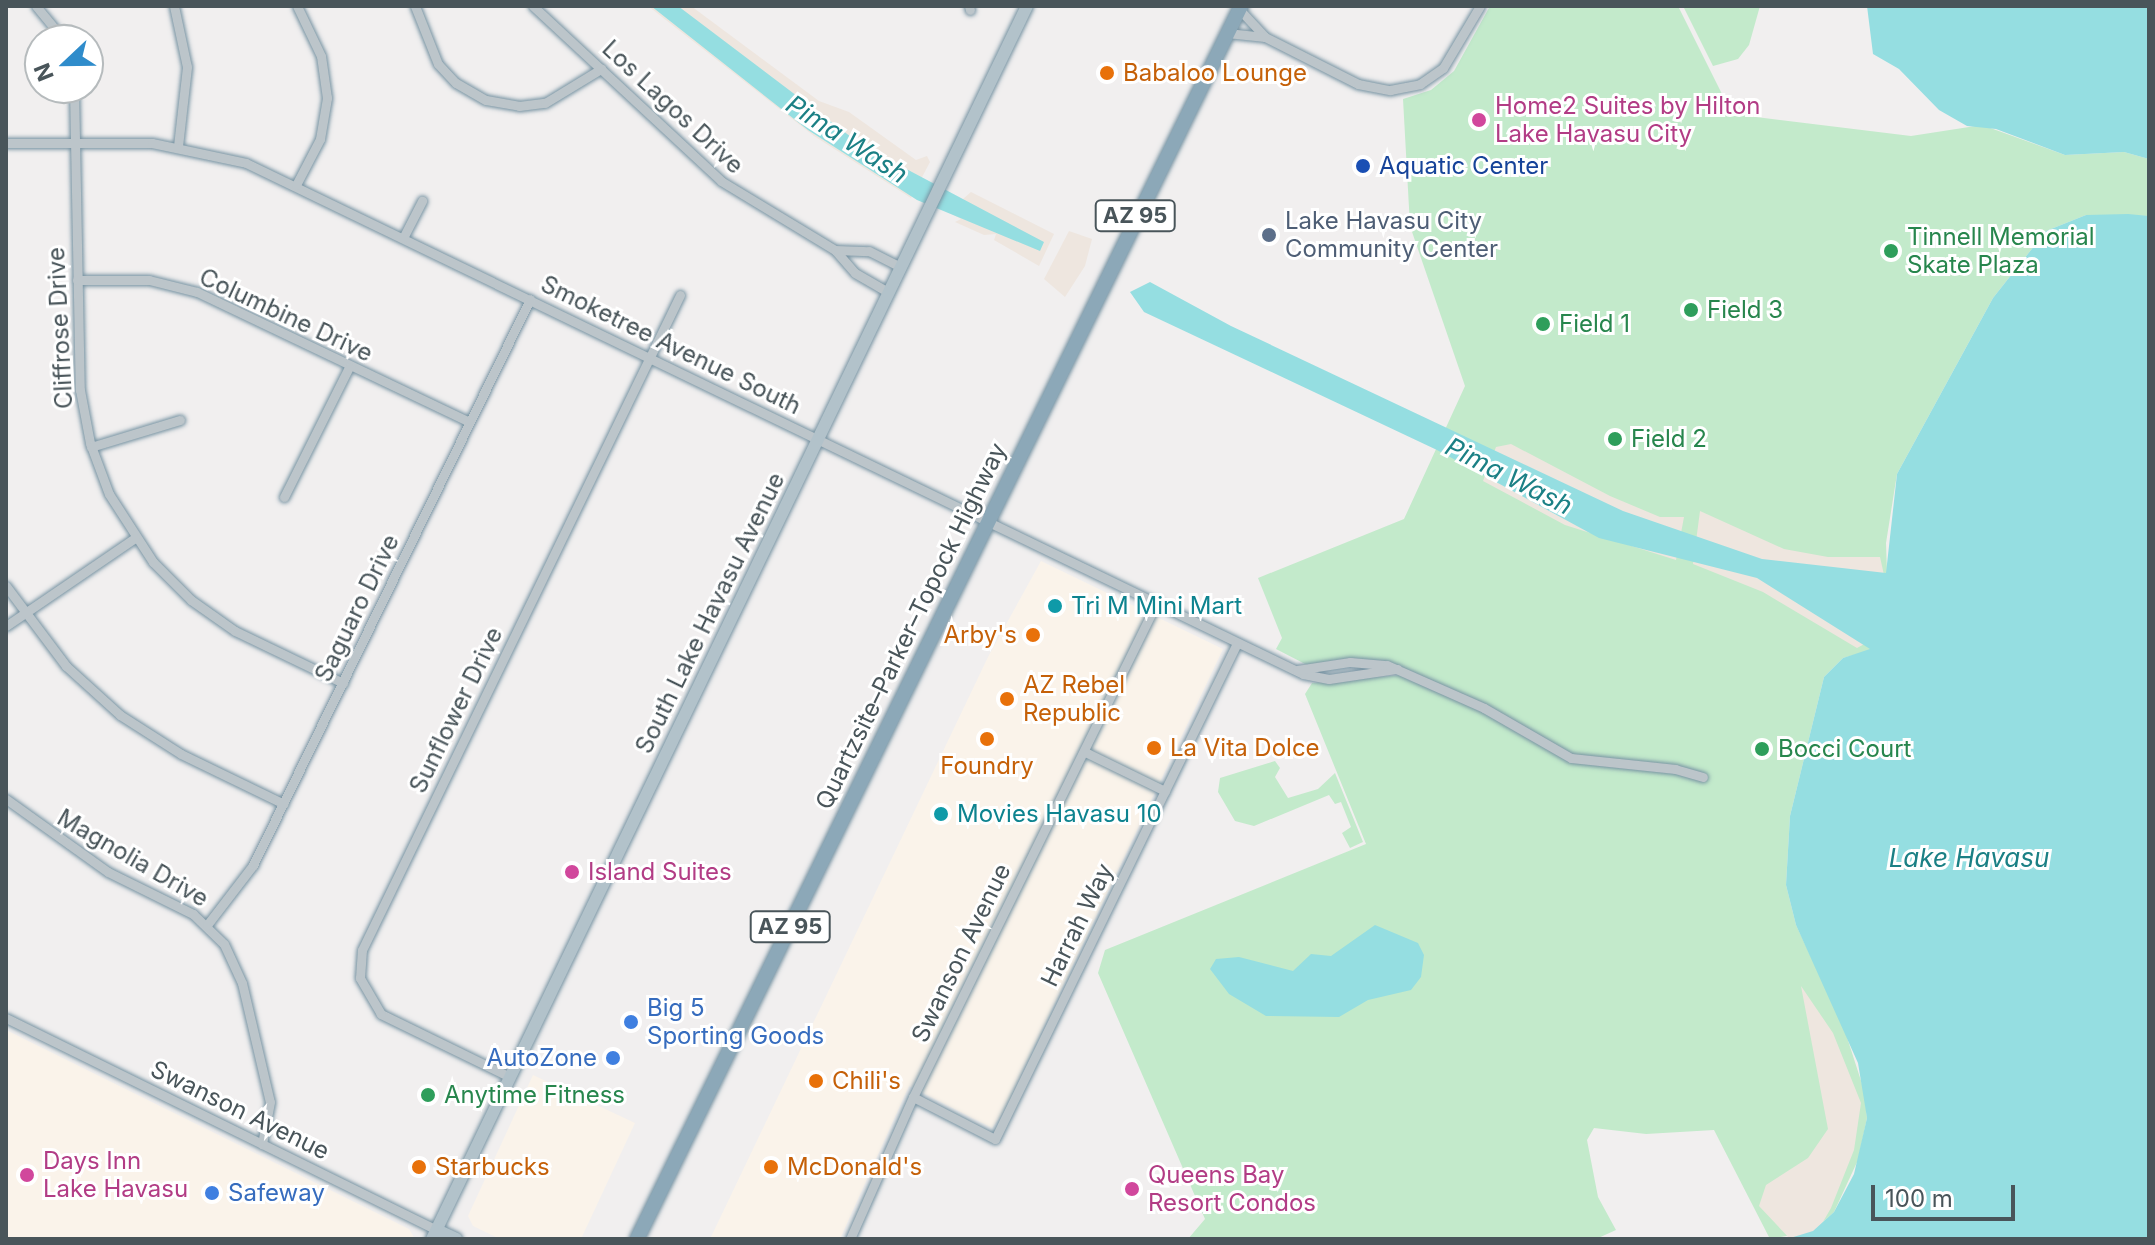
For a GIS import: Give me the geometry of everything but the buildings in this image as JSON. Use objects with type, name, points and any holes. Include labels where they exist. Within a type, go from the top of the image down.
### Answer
[{"type":"highway","name":"AZ 95","points":[[1227,33],[1240,8]]},
{"type":"highway","name":"Quartzsite–Parker–Topock Highway","points":[[637,1239],[1227,33]]},
{"type":"main road","name":"South Lake Havasu Avenue","points":[[436,1236],[1027,6]]},
{"type":"main road","name":"Swanson Avenue","points":[[436,1236],[456,1239]]},
{"type":"street","points":[[36,6],[51,24]]},
{"type":"street","points":[[174,6],[187,67],[178,146]]},
{"type":"street","points":[[296,185],[320,139],[327,98],[321,56],[297,6]]},
{"type":"street","points":[[415,6],[438,64],[456,83],[486,100],[519,106],[545,103],[601,69]]},
{"type":"street","name":"Los Lagos Drive","points":[[533,6],[721,181],[835,250],[855,273],[889,293]]},
{"type":"street","points":[[1227,33],[1265,37],[1358,84],[1401,89],[1443,68],[1480,6]]},
{"type":"street","points":[[1240,8],[1265,37]]},
{"type":"street","name":"Cliffrose Drive","points":[[74,104],[80,390],[91,447],[109,494],[135,538],[171,582],[213,616],[343,683]]},
{"type":"street","name":"Smoketree Avenue South","points":[[6,143],[178,146],[246,163],[1296,670],[1350,662],[1397,669],[1484,708],[1571,758],[1675,769],[1703,777]]},
{"type":"street","points":[[403,238],[422,201]]},
{"type":"street","name":"Los Lagos Drive","points":[[835,250],[869,251],[901,267]]},
{"type":"street","name":"Columbine Drive","points":[[77,280],[132,279],[181,287],[469,422]]},
{"type":"street","name":"Sunflower Drive","points":[[510,1077],[381,1014],[360,978],[362,950],[680,295]]},
{"type":"street","name":"Saguaro Drive","points":[[207,925],[253,865],[530,299]]},
{"type":"street","points":[[284,497],[349,367]]},
{"type":"street","points":[[91,447],[180,420]]},
{"type":"street","points":[[6,626],[135,538]]},
{"type":"street","points":[[6,586],[66,666],[120,715],[181,754],[284,804]]},
{"type":"street","name":"Swanson Avenue","points":[[850,1239],[913,1097],[1157,602]]},
{"type":"street","name":"Harrah Way","points":[[913,1097],[995,1139],[1237,643]]},
{"type":"street","points":[[1085,752],[1165,791]]},
{"type":"street","name":"Magnolia Drive","points":[[6,799],[68,847],[207,925],[229,953],[242,983],[270,1102],[262,1144]]},
{"type":"street","name":"Swanson Avenue","points":[[6,1018],[262,1144],[436,1236]]},
{"type":"shaded area","points":[[1041,561],[1223,649],[1003,1113],[992,1128],[909,1086],[840,1239],[710,1239],[988,657]]},
{"type":"shaded area","points":[[6,1030],[409,1229],[415,1239],[6,1239]]},
{"type":"shaded area","points":[[533,1075],[635,1123],[581,1239],[500,1239],[473,1226],[468,1216]]},
{"type":"green space","points":[[1490,6],[1678,6],[1732,114],[1911,136],[1982,125],[2065,155],[2124,152],[2149,159],[2149,216],[2086,215],[2046,231],[1993,298],[1897,474],[1886,543],[1887,573],[1871,650],[1843,658],[1824,677],[1790,816],[1786,885],[1796,925],[1843,1025],[1864,1090],[1867,1118],[1858,1160],[1834,1212],[1813,1231],[1770,1239],[1714,1130],[1646,1134],[1594,1128],[1587,1140],[1598,1197],[1616,1230],[1596,1239],[1188,1239],[1205,1219],[1098,973],[1105,950],[1366,844],[1305,694],[1312,683],[1401,675],[1482,711],[1570,761],[1667,771],[1572,754],[1486,705],[1388,662],[1350,658],[1307,665],[1276,649],[1282,638],[1258,578],[1404,519],[1465,386],[1410,226],[1403,99],[1431,90],[1454,71]]},
{"type":"green space","points":[[1683,6],[1760,6],[1749,45],[1738,59],[1713,66]]},
{"type":"green space","points":[[1275,761],[1280,768],[1275,777],[1288,798],[1318,789],[1335,773],[1363,842],[1350,848],[1342,833],[1351,827],[1341,802],[1335,804],[1329,795],[1254,826],[1235,821],[1218,792],[1220,778]]},
{"type":"sand","points":[[648,6],[691,6],[819,101],[849,112],[916,160],[927,156],[930,162],[911,198],[814,136]]},
{"type":"sand","points":[[971,192],[1054,234],[1039,266],[994,240],[996,234],[984,235],[955,222],[961,219],[948,212]]},
{"type":"sand","points":[[1069,231],[1092,239],[1085,266],[1065,297],[1044,279]]},
{"type":"sand","points":[[1511,444],[1610,496],[1660,517],[1684,517],[1676,560],[1565,525],[1483,481],[1496,447]]},
{"type":"sand","points":[[1700,511],[1784,549],[1828,557],[1880,557],[1886,584],[1881,635],[1857,648],[1763,592],[1693,564]]},
{"type":"sand","points":[[1801,986],[1833,1033],[1861,1103],[1854,1150],[1831,1208],[1816,1234],[1790,1239],[1759,1206],[1766,1185],[1808,1158],[1828,1129]]},
{"type":"water","name":"Pima Wash","points":[[651,6],[678,6],[863,146],[1044,242],[1040,251],[917,200],[808,130]]},
{"type":"water","points":[[1867,6],[2149,6],[2149,159],[2124,152],[2065,155],[1996,129],[1967,126],[1939,110],[1899,69],[1873,54]]},
{"type":"water","name":"Lake Havasu","points":[[2086,215],[2149,216],[2149,1239],[1787,1239],[1813,1231],[1834,1212],[1854,1174],[1867,1118],[1858,1063],[1796,925],[1786,885],[1790,816],[1824,677],[1843,658],[1870,649],[1757,578],[1599,538],[1437,450],[1144,312],[1130,292],[1150,282],[1231,326],[1623,511],[1762,559],[1886,573],[1897,474],[1993,298],[2046,231]]},
{"type":"water","points":[[1375,925],[1418,943],[1424,955],[1421,977],[1411,990],[1368,1000],[1339,1017],[1266,1016],[1229,994],[1210,969],[1216,959],[1239,957],[1293,971],[1311,954],[1331,956]]},
{"type":"place","name":"Babaloo Lounge","points":[[1107,73]]},
{"type":"place","name":"Home2 Suites by Hilton Lake Havasu City","points":[[1479,120]]},
{"type":"place","name":"Aquatic Center","points":[[1363,166]]},
{"type":"place","name":"Lake Havasu City Community Center","points":[[1269,235]]},
{"type":"place","name":"Tinnell Memorial Skate Plaza","points":[[1891,251]]},
{"type":"place","name":"Field 3","points":[[1691,310]]},
{"type":"place","name":"Field 1","points":[[1543,324]]},
{"type":"place","name":"Field 2","points":[[1615,439]]},
{"type":"place","name":"Tri M Mini Mart","points":[[1055,606]]},
{"type":"place","name":"Arby's","points":[[1033,635]]},
{"type":"place","name":"AZ Rebel Republic","points":[[1007,699]]},
{"type":"place","name":"Foundry","points":[[987,739]]},
{"type":"place","name":"La Vita Dolce","points":[[1154,748]]},
{"type":"place","name":"Bocci Court","points":[[1762,749]]},
{"type":"place","name":"Movies Havasu 10","points":[[941,814]]},
{"type":"place","name":"Island Suites","points":[[572,872]]},
{"type":"place","name":"Big 5 Sporting Goods","points":[[631,1022]]},
{"type":"place","name":"AutoZone","points":[[613,1058]]},
{"type":"place","name":"Chili's","points":[[816,1081]]},
{"type":"place","name":"Anytime Fitness","points":[[428,1095]]},
{"type":"place","name":"Starbucks","points":[[419,1167]]},
{"type":"place","name":"McDonald's","points":[[771,1167]]},
{"type":"place","name":"Days Inn Lake Havasu","points":[[27,1175]]},
{"type":"place","name":"Queens Bay Resort Condos","points":[[1132,1189]]},
{"type":"place","name":"Safeway","points":[[212,1193]]}]
